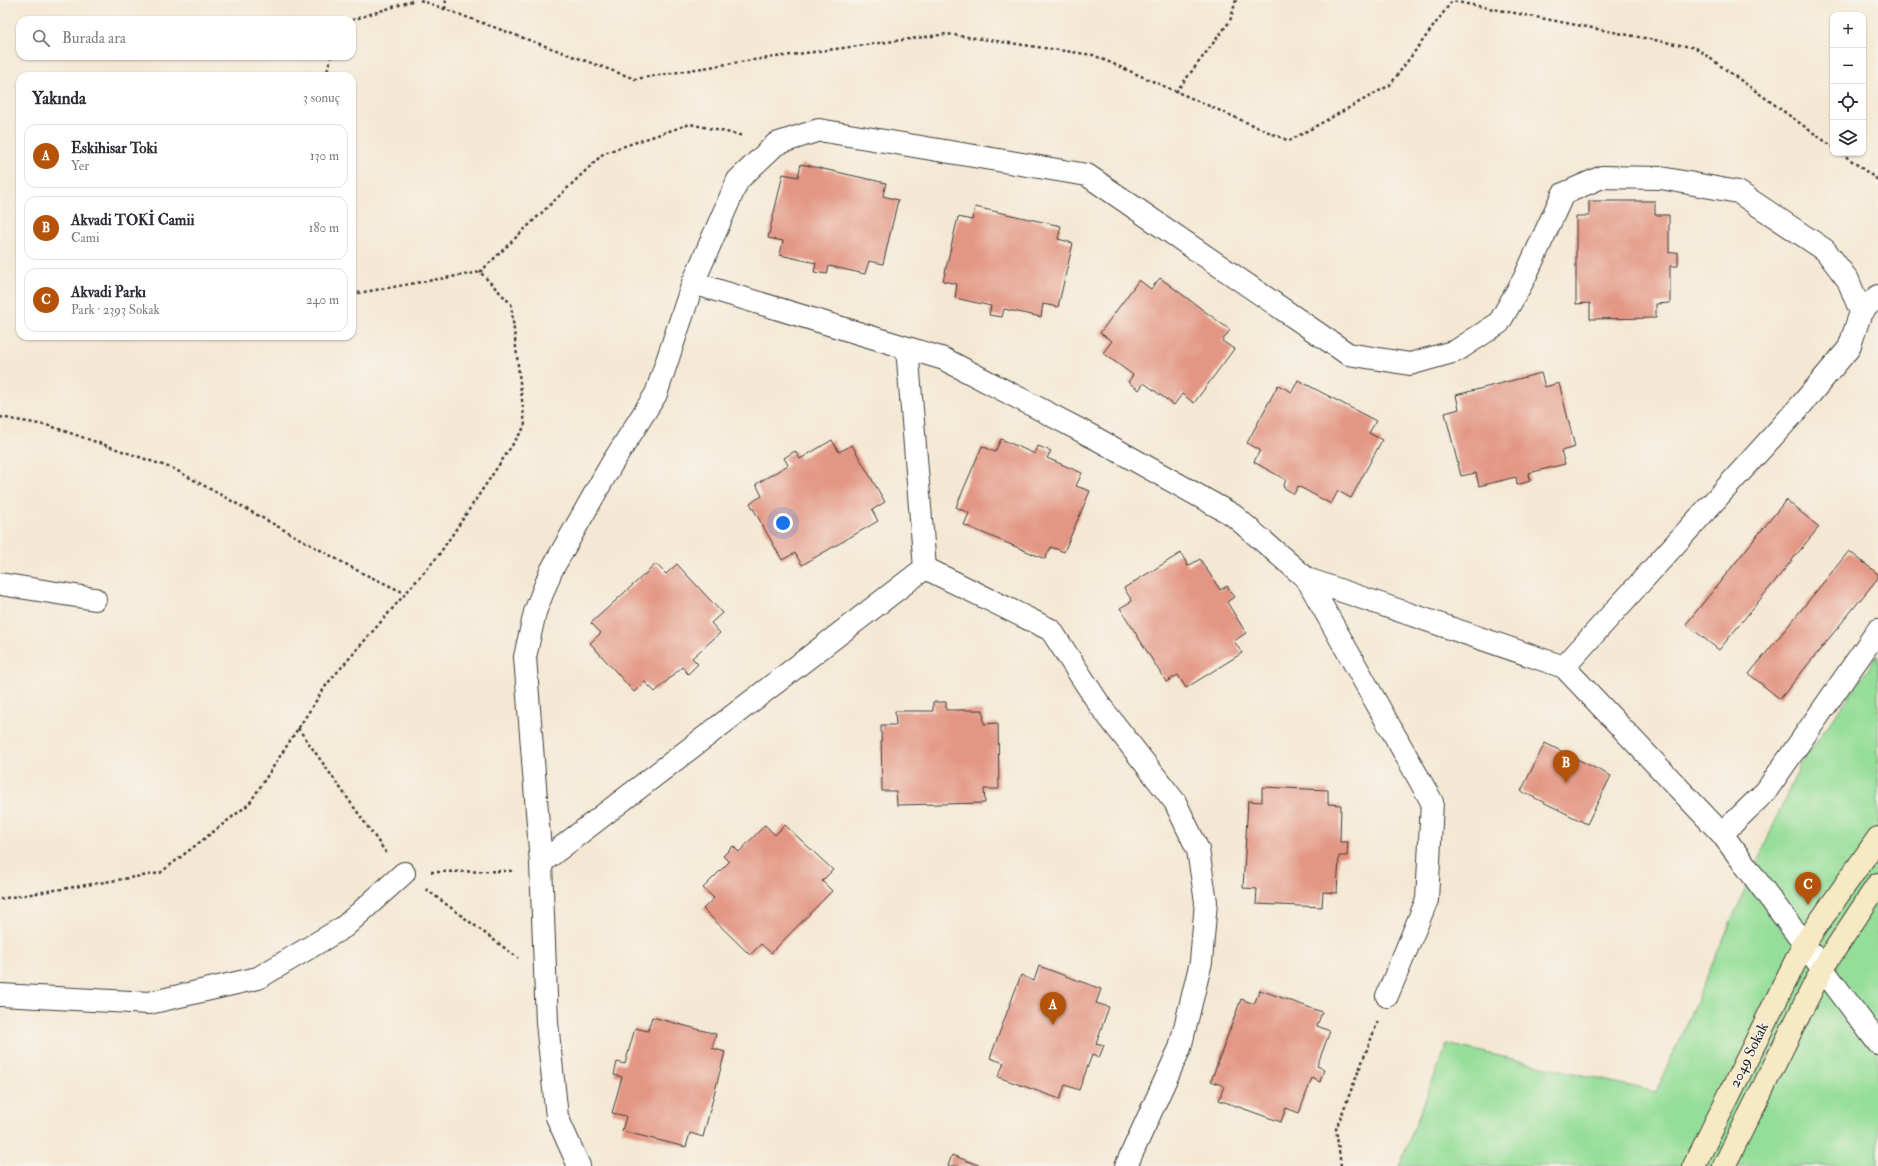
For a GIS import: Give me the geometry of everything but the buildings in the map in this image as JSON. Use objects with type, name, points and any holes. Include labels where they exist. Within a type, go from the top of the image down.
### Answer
[{"type":"main road","name":"2049 Sokak","points":[[1694,1166],[1804,944],[1878,838]]},
{"type":"main road","name":"2049 Sokak","points":[[1724,1166],[1822,969],[1878,884]]},
{"type":"street","points":[[579,1166],[557,1117],[547,1023],[541,864],[525,657],[535,612],[550,571],[611,465],[656,394],[693,283],[738,180],[776,144],[819,130],[1087,175],[1348,354],[1410,364],[1456,351],[1499,323],[1524,278],[1563,194],[1602,176],[1661,178],[1738,192],[1825,250],[1848,280],[1861,312]]},
{"type":"street","points":[[693,283],[944,359],[1097,439],[1233,515],[1307,580],[1432,802],[1428,900],[1387,996]]},
{"type":"street","points":[[1564,666],[1812,393],[1849,348],[1861,312],[1878,296]]},
{"type":"street","points":[[907,348],[924,568]]},
{"type":"street","points":[[541,864],[924,568]]},
{"type":"street","points":[[924,568],[1051,630],[1101,707],[1175,802],[1198,850],[1206,902],[1201,962],[1180,1048],[1126,1166]]},
{"type":"street","points":[[1307,580],[1564,666],[1722,834],[1878,1043]]},
{"type":"street","points":[[0,584],[95,599]]},
{"type":"street","points":[[1722,834],[1766,791],[1878,630]]},
{"type":"street","points":[[0,995],[149,1002],[258,978],[344,927],[404,873]]},
{"type":"path","points":[[356,19],[415,0]]},
{"type":"path","points":[[420,0],[636,79],[746,61],[948,34],[1093,55],[1289,141],[1390,85],[1452,1],[1696,48],[1830,145]]},
{"type":"path","points":[[445,9],[446,0]]},
{"type":"path","points":[[1176,92],[1230,21],[1236,0]]},
{"type":"path","points":[[327,72],[330,60]]},
{"type":"path","points":[[356,293],[480,272],[604,153],[690,124],[776,144]]},
{"type":"path","points":[[1845,156],[1878,180]]},
{"type":"path","points":[[0,899],[160,873],[249,804],[327,684],[438,556],[525,426],[511,304],[480,272]]},
{"type":"path","points":[[0,417],[50,426],[174,469],[360,572],[405,594]]},
{"type":"path","points":[[298,728],[381,847],[404,873],[546,979]]},
{"type":"path","points":[[404,873],[509,871],[541,864]]},
{"type":"path","points":[[1341,1166],[1336,1129],[1387,996]]},
{"type":"green space","points":[[1878,655],[1878,1166],[1399,1166],[1447,1044],[1656,1092],[1800,765]]},
{"type":"place","name":"Akvadi TOKİ Camii","points":[[1566,783]]},
{"type":"place","name":"Akvadi Parkı","points":[[1808,905]]},
{"type":"place","name":"Eskihisar Toki","points":[[1053,1025]]}]
